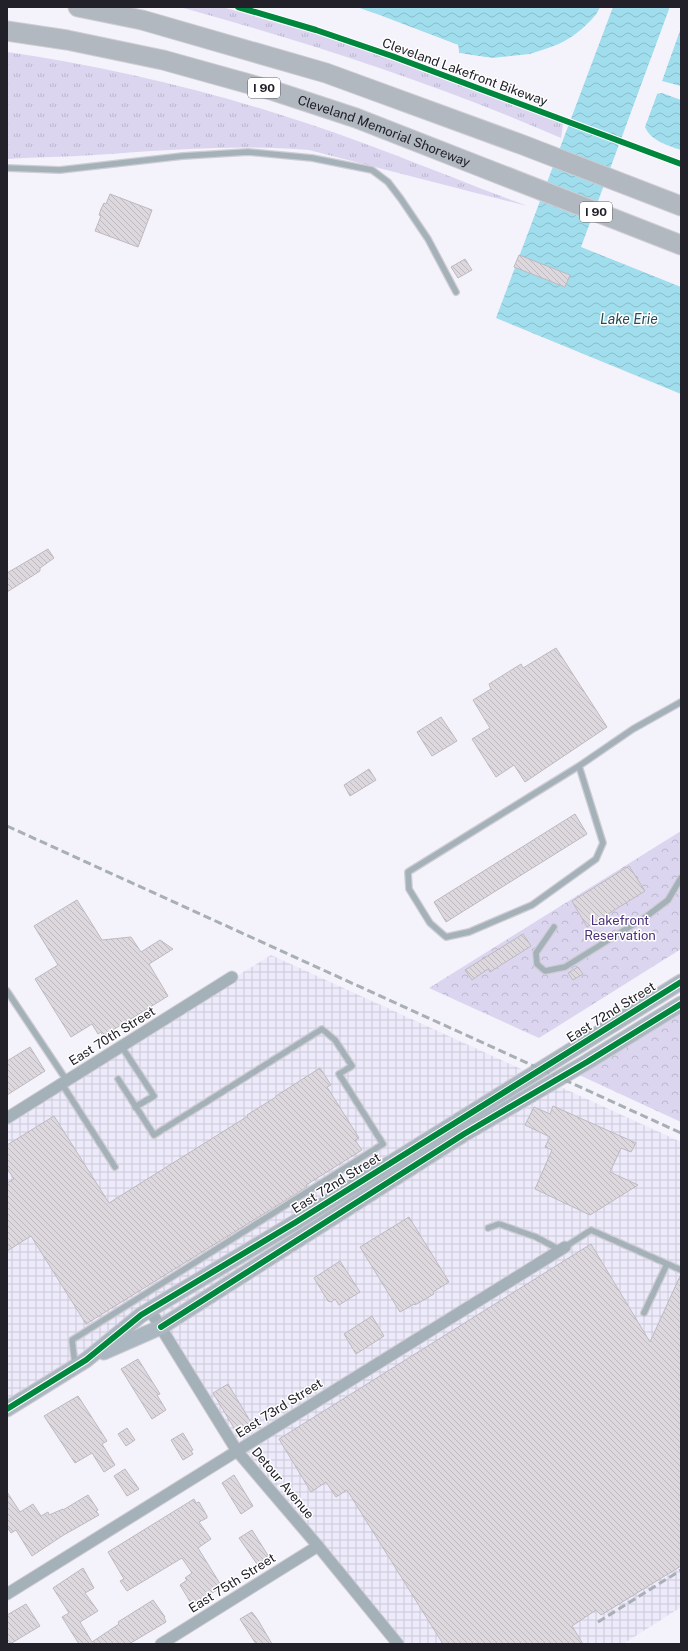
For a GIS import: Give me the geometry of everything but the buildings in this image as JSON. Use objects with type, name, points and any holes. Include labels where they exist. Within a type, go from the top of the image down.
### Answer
[{"type":"highway","name":"I 90","points":[[78,7],[142,20],[326,73],[523,145],[681,206]]},
{"type":"highway","name":"Cleveland Memorial Shoreway","points":[[7,31],[67,40],[164,60],[274,91],[356,118],[681,245]]},
{"type":"main road","name":"East 72nd Street","points":[[81,1364],[142,1315],[681,982]]},
{"type":"main road","name":"East 72nd Street","points":[[7,1409],[81,1364],[161,1327],[464,1134],[681,1004]]},
{"type":"street","name":"East 70th Street","points":[[7,1118],[232,978]]},
{"type":"street","name":"East 73rd Street","points":[[7,1594],[563,1248]]},
{"type":"street","name":"Detour Avenue","points":[[150,1310],[237,1451],[318,1546],[398,1644]]},
{"type":"street","name":"East 75th Street","points":[[161,1644],[318,1546]]},
{"type":"lane","points":[[7,168],[60,170],[183,156],[248,152],[312,158],[372,170],[388,182],[401,199],[428,239],[456,292]]},
{"type":"lane","points":[[579,766],[603,843],[596,859],[532,905],[469,932],[446,937],[430,923],[409,888],[408,872],[579,766],[633,729],[681,702]]},
{"type":"lane","points":[[554,927],[536,953],[537,964],[545,971],[565,967],[647,916],[668,900],[681,878]]},
{"type":"lane","points":[[7,991],[115,1167]]},
{"type":"lane","points":[[81,1364],[72,1340],[383,1144],[339,1074],[352,1066],[335,1040],[322,1029],[154,1135],[118,1079]]},
{"type":"lane","points":[[122,1046],[154,1096],[135,1107]]},
{"type":"lane","points":[[488,1228],[499,1224],[563,1248],[591,1230],[681,1270]]},
{"type":"lane","points":[[644,1313],[667,1264]]},
{"type":"shaded area","points":[[271,955],[681,1142],[681,1607],[623,1644],[398,1644],[237,1451],[150,1310],[7,1409],[7,1118]]},
{"type":"green space","points":[[180,7],[222,7],[346,43],[563,124],[561,138],[515,118],[421,82],[277,35]]},
{"type":"green space","points":[[7,52],[74,63],[142,77],[242,103],[339,134],[527,206],[309,150],[282,148],[202,148],[84,156],[7,159]]},
{"type":"green space","name":"Lakefront Reservation","points":[[681,831],[681,949],[539,1038],[429,988]]},
{"type":"green space","points":[[681,1009],[681,1122],[577,1074]]},
{"type":"water","points":[[357,7],[600,7],[596,15],[585,26],[565,41],[542,51],[530,54],[505,58],[493,58],[459,53],[458,45]]},
{"type":"water","name":"Lake Erie","points":[[613,7],[670,7],[581,247],[681,287],[681,394],[496,318]]},
{"type":"water","points":[[681,28],[681,150],[655,139],[645,127]]},
{"type":"pier","points":[[355,7],[458,45],[459,53],[492,58],[530,54],[560,44],[577,34],[579,35],[561,45],[530,56],[492,60],[458,55],[456,46],[356,9]]},
{"type":"pier","points":[[670,7],[672,7],[632,116],[630,116]]},
{"type":"pier","points":[[681,26],[662,81],[681,86],[681,100],[662,93],[657,94],[647,121],[645,120],[679,27]]},
{"type":"railway","points":[[7,826],[681,1133]]},
{"type":"railway","points":[[598,1622],[681,1570]]},
{"type":"cycle path","name":"Cleveland Lakefront Bikeway","points":[[238,7],[316,30],[392,56],[681,164]]},
{"type":"cycle path","points":[[7,1409],[86,1360],[141,1315],[296,1222],[681,982]]},
{"type":"cycle path","points":[[161,1327],[464,1134],[587,1062],[681,1004]]}]
